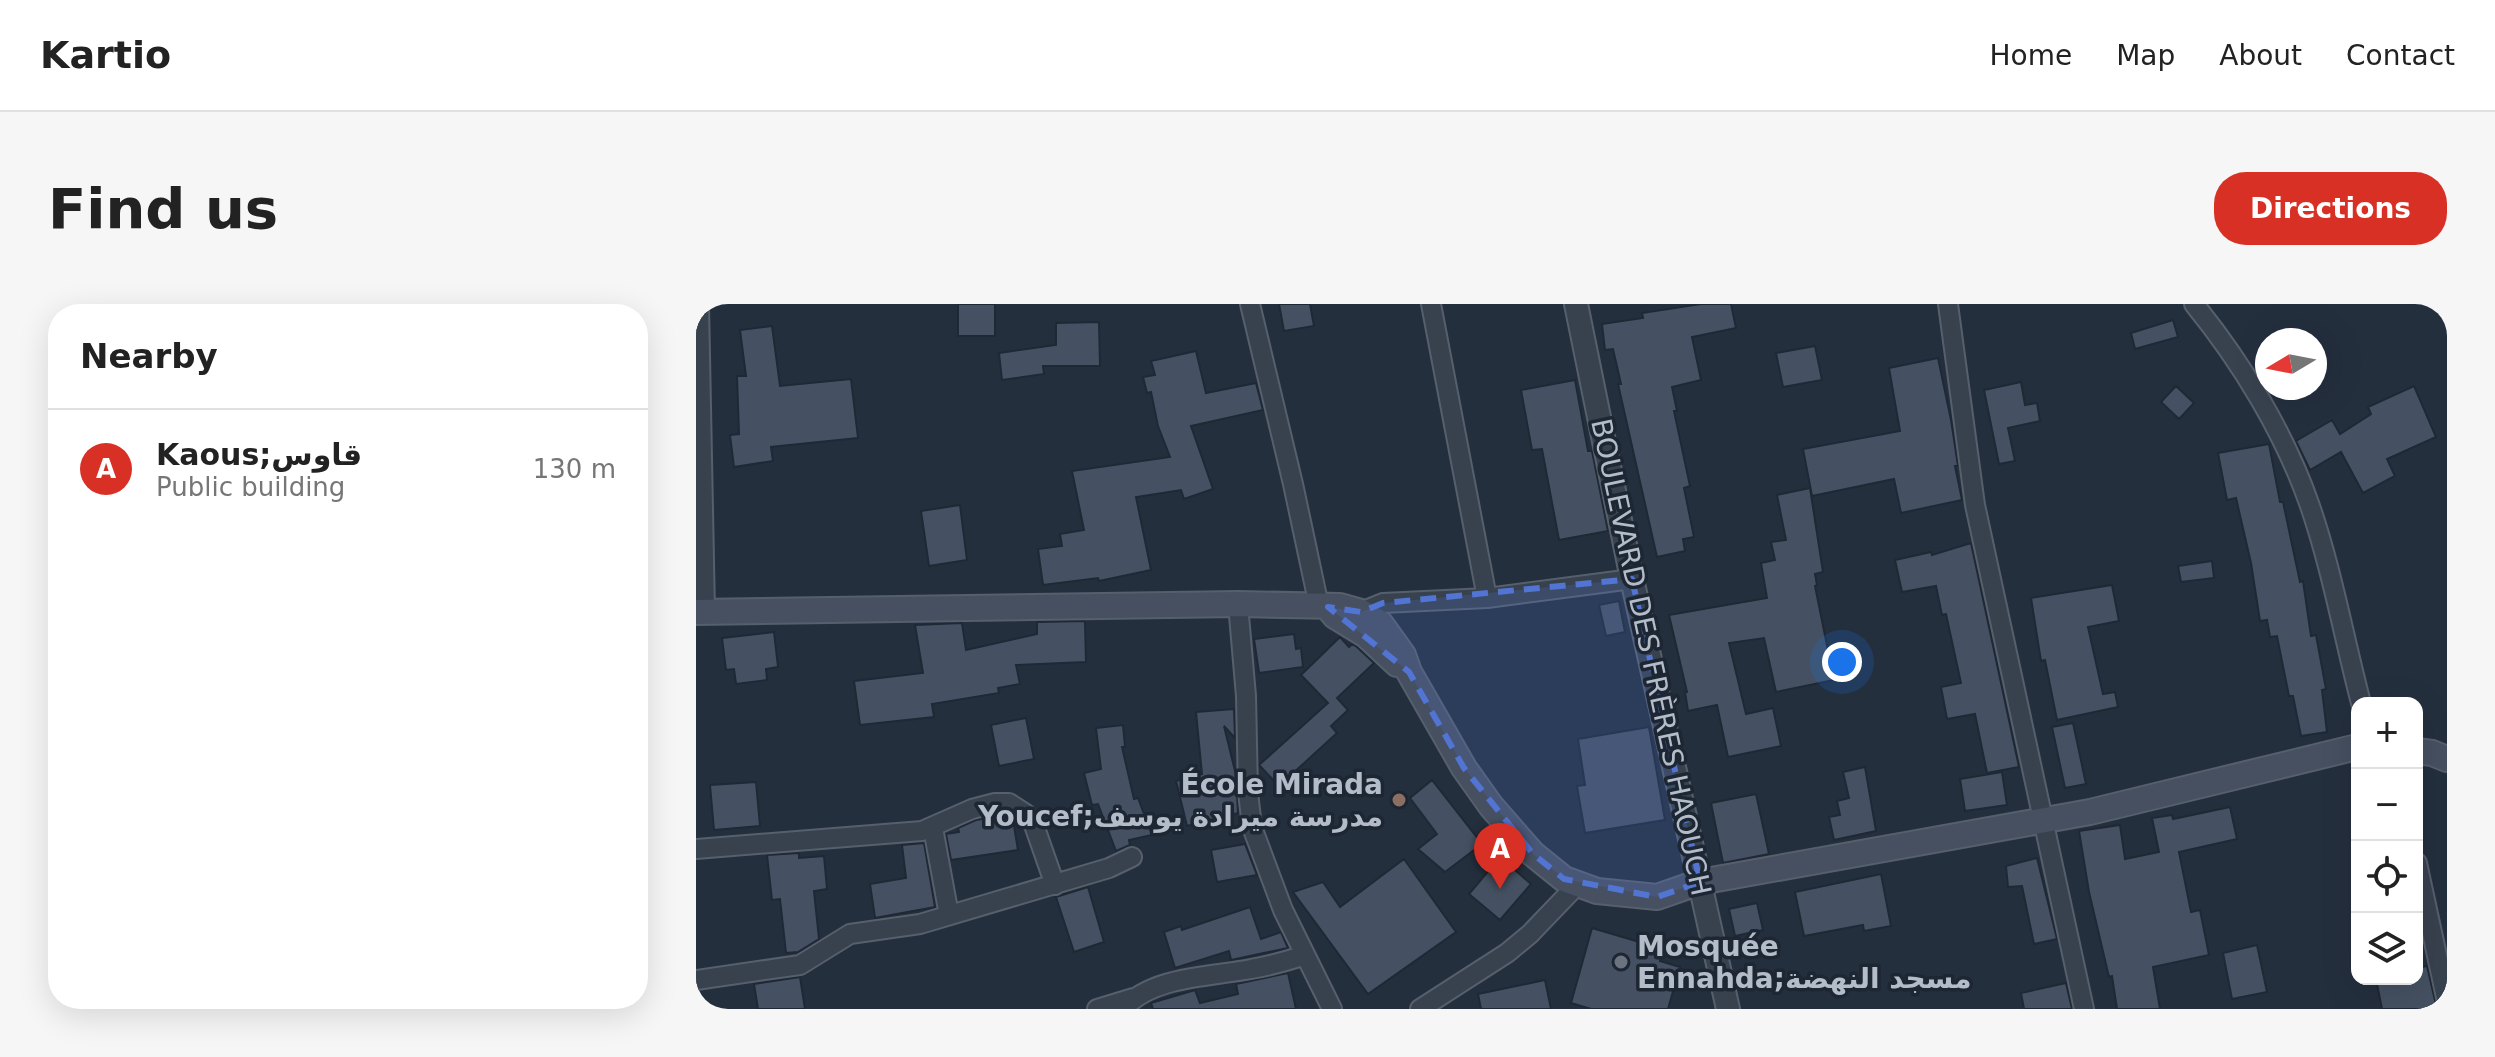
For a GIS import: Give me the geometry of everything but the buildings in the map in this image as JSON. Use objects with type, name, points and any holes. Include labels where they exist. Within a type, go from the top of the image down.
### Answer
[{"type":"main road","points":[[700,612],[1238,604],[1340,606],[1361,612],[1386,630],[1403,655],[1409,672],[1464,768],[1491,806],[1533,854],[1564,879],[1615,894],[1657,897],[1700,882],[2044,821],[2351,748]]},
{"type":"main road","points":[[1324,607],[1355,627],[1393,662],[1409,672]]},
{"type":"main road","points":[[2423,752],[2447,759]]},
{"type":"street","points":[[699,304],[700,612]]},
{"type":"street","points":[[1250,304],[1324,607]]},
{"type":"street","points":[[1431,304],[1487,598]]},
{"type":"street","name":"BOULEVARD DES FRÈRES HAOUCH","points":[[1576,304],[1632,579],[1728,1009]]},
{"type":"street","points":[[1948,304],[1975,505],[2084,1009]]},
{"type":"street","points":[[2194,304],[2268,413],[2293,464],[2311,508],[2359,697]]},
{"type":"street","points":[[1361,612],[1383,603],[1487,598],[1632,579]]},
{"type":"street","points":[[1238,604],[1252,827],[1283,910],[1332,1009]]},
{"type":"street","points":[[696,849],[879,836],[933,828],[984,805],[1009,803],[1034,825],[1055,885]]},
{"type":"street","points":[[933,828],[949,915]]},
{"type":"street","points":[[696,980],[792,967],[850,934],[920,924],[1109,868],[1132,857]]},
{"type":"street","points":[[1420,1009],[1518,944],[1548,918],[1577,885]]},
{"type":"street","points":[[2423,891],[2447,1002]]},
{"type":"street","points":[[1097,1009],[1128,1004],[1165,985],[1273,965],[1305,955]]},
{"type":"highlighted area","points":[[1632,579],[1700,882],[1657,897],[1564,879],[1533,854],[1464,768],[1409,672],[1328,607],[1361,612],[1383,603]]},
{"type":"place","name":"École Mirada Youcef;مدرسة ميرادة يوسف","points":[[1399,800]]},
{"type":"place","name":"Kaous;قاوس","points":[[1500,889]]},
{"type":"place","name":"Mosquée Ennahda;مسجد النهضة","points":[[1621,962]]}]
